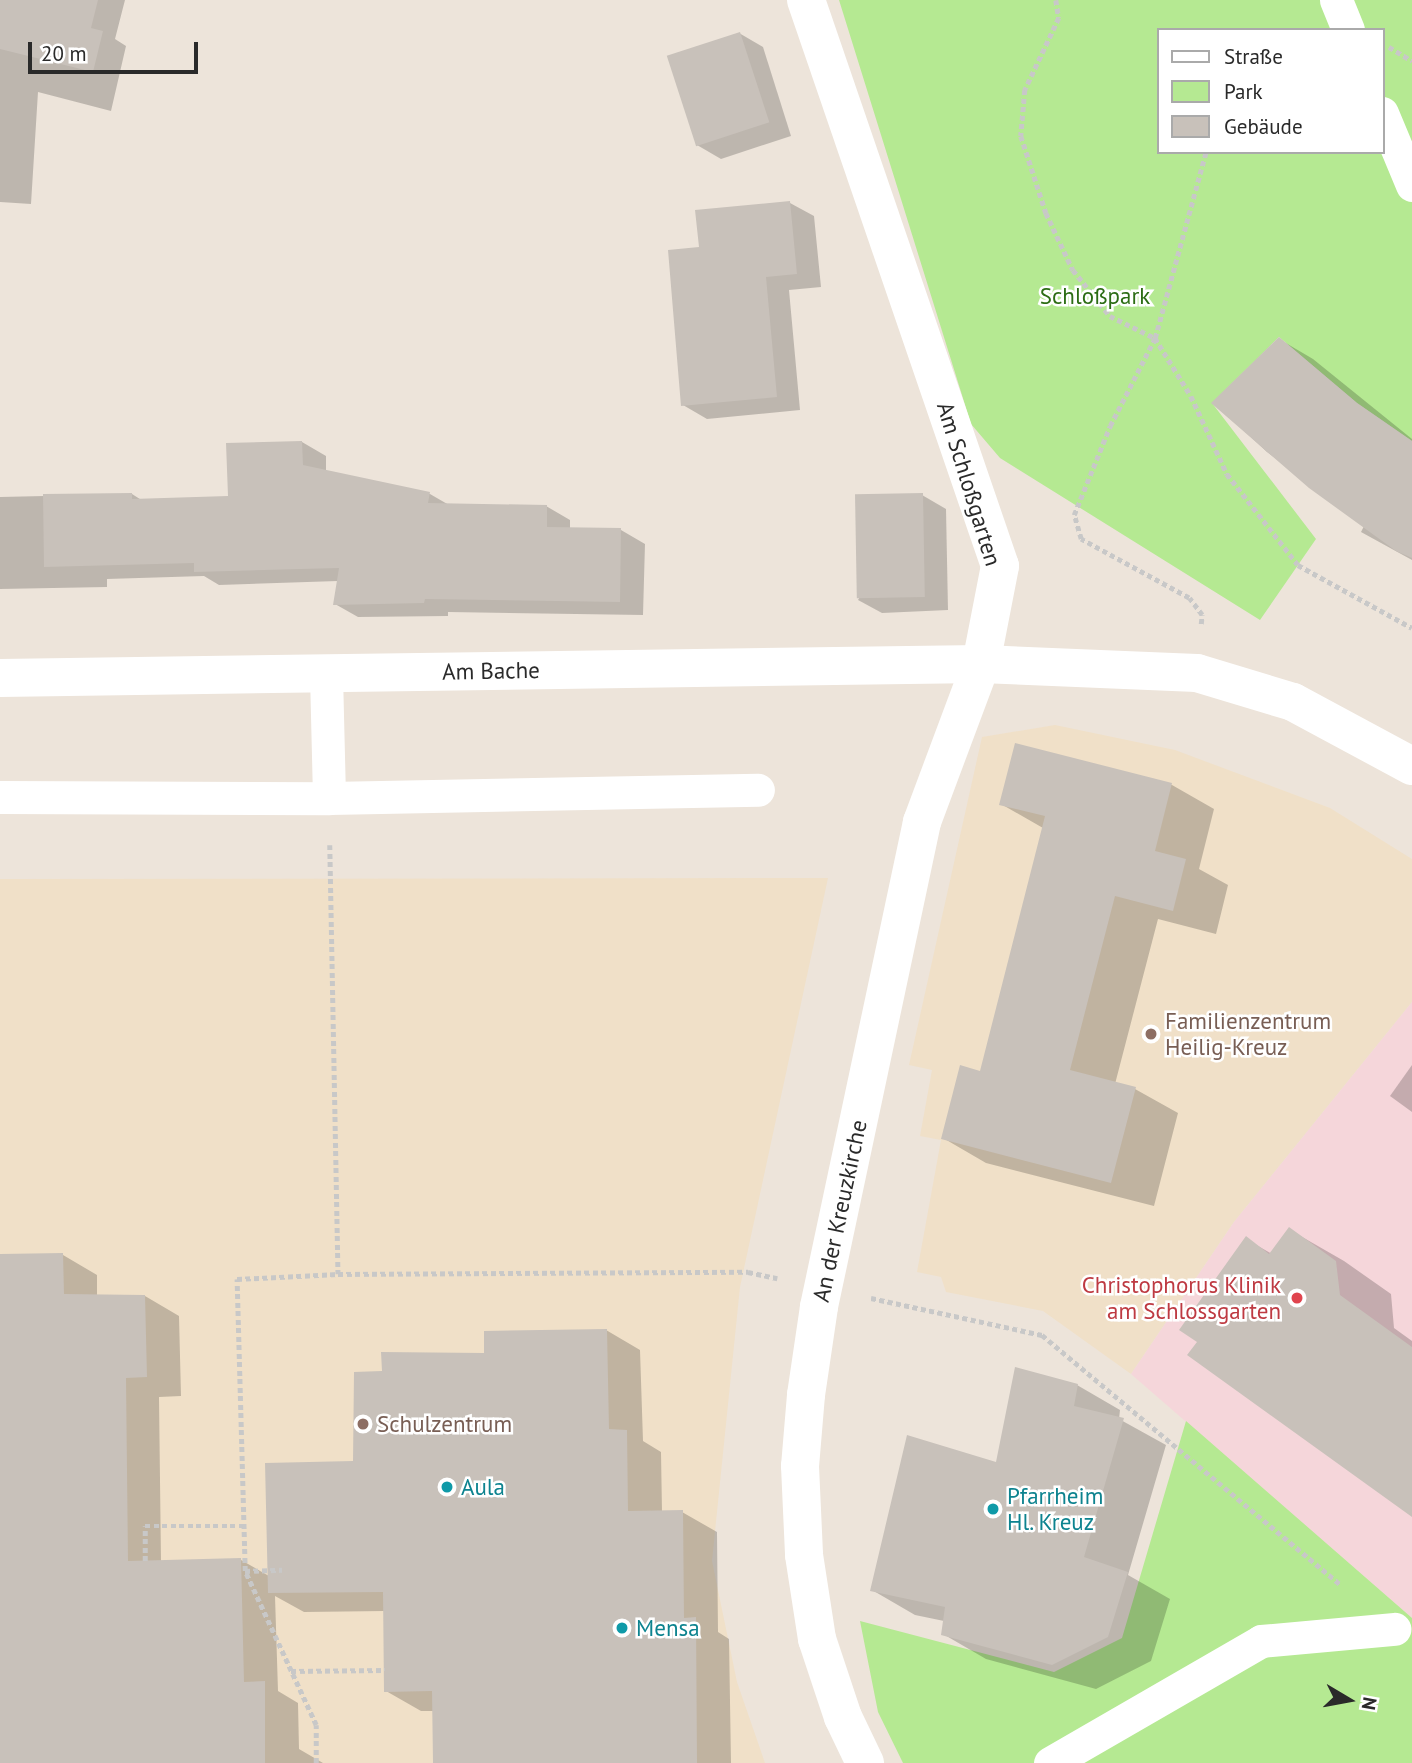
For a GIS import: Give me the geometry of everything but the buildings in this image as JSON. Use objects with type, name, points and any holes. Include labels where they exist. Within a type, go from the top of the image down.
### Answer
[{"type":"street","name":"Am Schloßgarten","points":[[806,0],[1000,565],[982,664]]},
{"type":"street","name":"Am Bache","points":[[0,678],[982,664]]},
{"type":"street","points":[[982,664],[1197,673],[1293,702],[1412,766]]},
{"type":"street","name":"An der Kreuzkirche","points":[[865,1763],[843,1717],[817,1639],[804,1555],[800,1466],[806,1395],[824,1288],[922,822],[982,664]]},
{"type":"lane","points":[[1336,0],[1347,28]]},
{"type":"lane","points":[[1384,118],[1412,185]]},
{"type":"lane","points":[[326,674],[329,798]]},
{"type":"lane","points":[[0,797],[329,798],[758,790]]},
{"type":"lane","points":[[1050,1763],[1262,1641],[1394,1629]]},
{"type":"path","points":[[1056,0],[1059,18],[1025,90],[1021,136],[1046,213],[1073,270],[1110,316],[1155,338],[1191,396],[1227,474],[1298,565],[1412,628]]},
{"type":"path","points":[[1384,44],[1412,61]]},
{"type":"path","points":[[1189,598],[1081,539],[1074,515],[1110,426],[1155,338],[1205,154]]},
{"type":"path","points":[[329,798],[338,1274]]},
{"type":"path","points":[[316,1763],[316,1725],[245,1571],[237,1279],[338,1274],[748,1272],[1042,1335],[1394,1629]]},
{"type":"path","points":[[145,1561],[145,1526],[243,1526]]},
{"type":"path","points":[[245,1571],[282,1570]]},
{"type":"path","points":[[291,1671],[384,1670]]},
{"type":"shaded area","name":"Familienzentrum Heilig-Kreuz","points":[[1055,725],[1175,750],[1330,808],[1412,859],[1412,1002],[1234,1222],[1131,1374],[1043,1311],[946,1292],[941,1277],[917,1272],[941,1140],[920,1136],[932,1070],[909,1065],[982,737]]},
{"type":"shaded area","name":"Schulzentrum","points":[[828,878],[740,1287],[712,1561],[737,1682],[765,1763],[0,1763],[0,879]]},
{"type":"shaded area","name":"Christophorus Klinik am Schlossgarten","points":[[1412,1002],[1412,1618],[1131,1374],[1234,1222]]},
{"type":"green space","name":"Schloßpark","points":[[839,0],[1412,0],[1412,441],[1357,403],[1279,337],[1212,403],[1316,539],[1260,620],[1000,458],[971,424]]},
{"type":"green space","points":[[1186,1421],[1412,1618],[1412,1763],[903,1763],[878,1712],[860,1621],[1054,1672],[1122,1638]]},
{"type":"place","name":"Familienzentrum Heilig-Kreuz","points":[[1151,1034]]},
{"type":"place","name":"Christophorus Klinik am Schlossgarten","points":[[1297,1298]]},
{"type":"place","name":"Schulzentrum","points":[[363,1424]]},
{"type":"place","name":"Aula","points":[[447,1487]]},
{"type":"place","name":"Pfarrheim Hl. Kreuz","points":[[993,1509]]},
{"type":"place","name":"Mensa","points":[[622,1628]]}]
